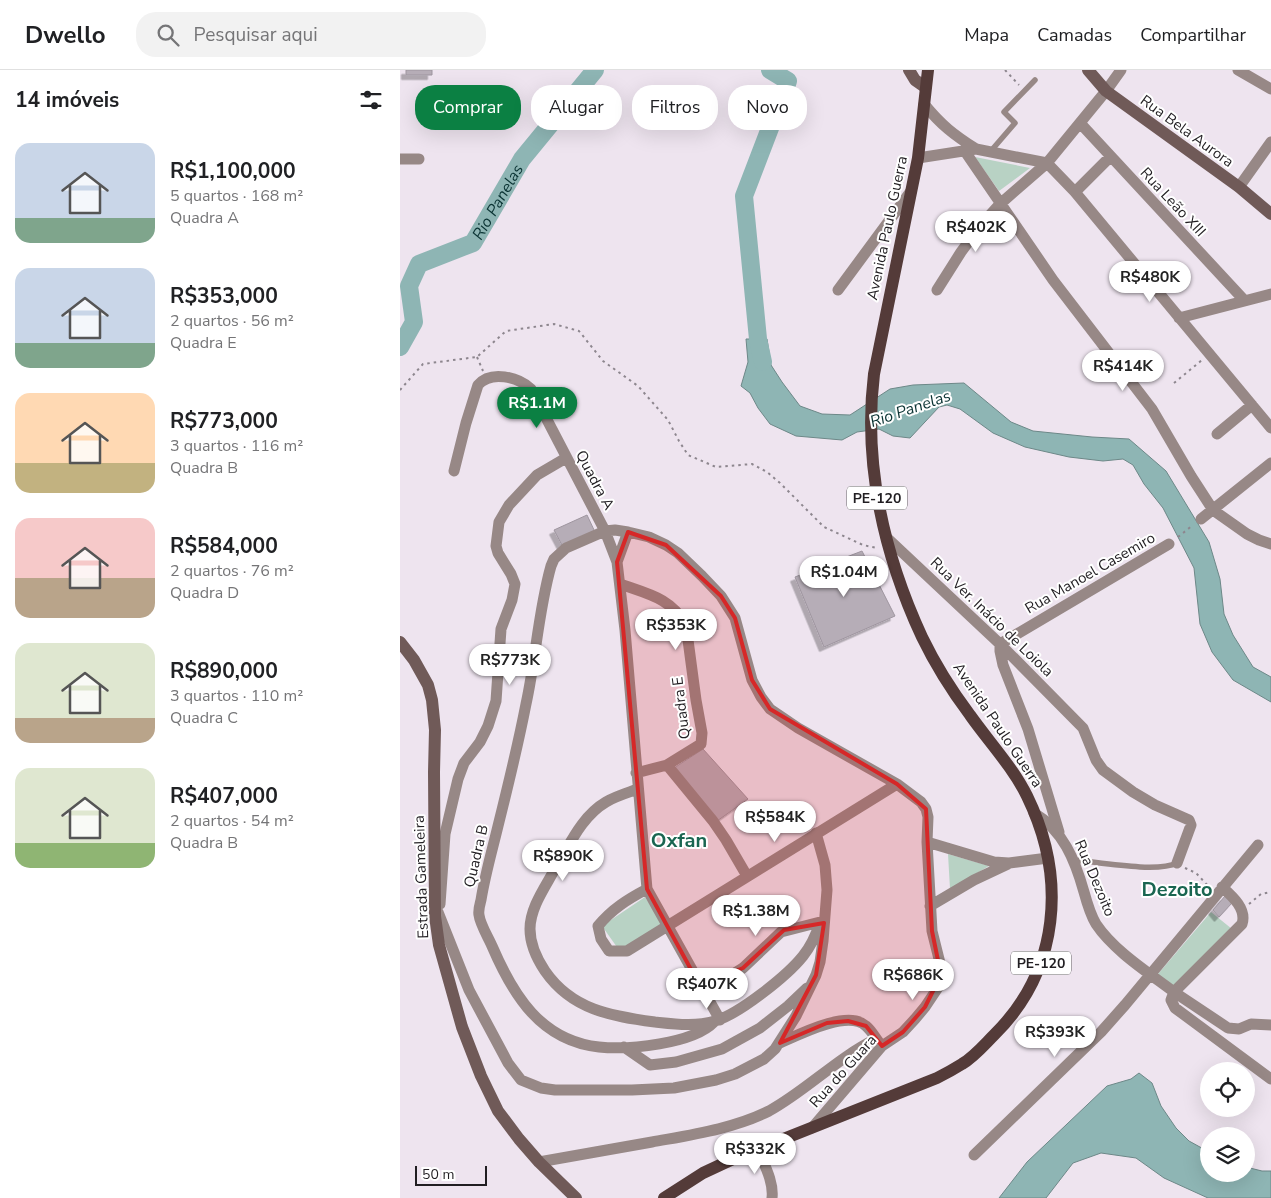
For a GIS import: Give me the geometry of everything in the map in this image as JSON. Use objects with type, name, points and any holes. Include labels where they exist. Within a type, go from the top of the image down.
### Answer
[{"type":"main road","name":"Avenida Paulo Guerra","points":[[664,1198],[703,1173],[937,1078],[963,1064],[1005,1024],[1021,1002],[1034,979],[1045,951],[1052,907],[1052,890],[1048,858],[1042,836],[1027,797],[1014,773],[949,684],[923,639],[909,607],[888,543],[880,511],[871,445],[871,408],[874,374],[918,158],[928,70]]},
{"type":"street","points":[[909,70],[915,80],[926,87]]},
{"type":"street","name":"Rua Bela Aurora","points":[[1088,70],[1106,91],[1238,187],[1271,214]]},
{"type":"street","points":[[938,290],[970,239],[1000,204],[1047,163],[1080,124],[1121,70]]},
{"type":"street","points":[[1238,70],[1271,89]]},
{"type":"street","points":[[924,104],[952,134],[976,149]]},
{"type":"street","name":"Rua Leão XIII","points":[[1080,124],[1244,300]]},
{"type":"street","points":[[1238,187],[1271,142]]},
{"type":"street","points":[[918,158],[976,149],[1047,163],[1075,192],[1271,428]]},
{"type":"street","points":[[964,150],[1052,280],[1152,409],[1190,476],[1213,510],[1247,534],[1271,544]]},
{"type":"street","points":[[1075,192],[1110,157]]},
{"type":"street","points":[[400,160],[419,159]]},
{"type":"street","points":[[838,290],[911,191]]},
{"type":"street","points":[[1179,318],[1271,294]]},
{"type":"street","name":"Quadra A","points":[[487,379],[495,377],[511,378],[531,389],[605,531],[617,562]]},
{"type":"street","points":[[454,471],[474,395],[482,380],[487,379]]},
{"type":"street","points":[[1217,434],[1252,405]]},
{"type":"street","points":[[566,458],[537,475],[509,505],[499,522],[496,546],[502,562],[514,579],[514,590],[501,629],[496,701],[493,712],[480,742],[461,770],[452,806],[443,853],[440,903],[437,913],[445,926],[460,969],[490,1030],[516,1075],[529,1084],[555,1090],[674,1088],[716,1080],[735,1074],[770,1054],[780,1043],[813,982],[820,962],[826,890],[825,865],[816,833]]},
{"type":"street","points":[[1201,518],[1271,463]]},
{"type":"street","name":"Rua do Guara","points":[[605,531],[615,530],[649,537],[666,544],[678,553],[721,596],[735,618],[752,680],[760,697],[770,709],[779,717],[897,784],[921,802],[926,809],[928,817],[927,842],[930,906],[935,944],[941,967],[939,986],[925,1007],[903,1032],[879,1043],[812,1128]]},
{"type":"street","name":"Quadra B","points":[[605,531],[566,548],[554,559],[551,566],[538,625],[527,703],[484,883],[479,915],[504,974],[533,1016],[562,1037],[577,1043],[610,1048],[642,1046],[678,1038],[705,1029],[747,1005],[792,968],[810,946],[822,922]]},
{"type":"street","points":[[628,532],[617,562],[620,584],[647,889],[669,926],[718,1021],[690,1025],[616,1016],[582,1004],[565,994],[553,982],[541,965],[532,946],[530,929],[532,915],[538,900],[580,827],[591,813],[606,802],[638,789]]},
{"type":"street","name":"Rua Ver. Inácio de Loiola","points":[[888,543],[1000,644],[1077,721],[1083,728],[1099,766],[1110,776],[1155,805],[1189,820],[1191,825],[1177,863]]},
{"type":"street","name":"Rua Manoel Casemiro","points":[[1000,644],[1169,544]]},
{"type":"street","name":"Quadra E","points":[[620,584],[664,601],[680,614],[686,625],[702,741],[699,747],[667,765]]},
{"type":"street","name":"Estrada Gameleira","points":[[400,642],[414,660],[428,685],[432,700],[435,730],[434,772],[439,945],[462,1027],[480,1076],[498,1111],[539,1162],[576,1198]]},
{"type":"street","points":[[1000,644],[1003,665],[1028,729],[1060,836]]},
{"type":"street","points":[[636,773],[667,765],[712,820],[726,840],[746,876]]},
{"type":"street","points":[[647,889],[619,905],[598,926],[601,939],[609,950],[627,951],[897,784]]},
{"type":"street","name":"Rua Dezoito","points":[[1034,813],[1052,826],[1060,836],[1074,860],[1095,923],[1120,950],[1174,992],[1228,1028],[1239,1029],[1251,1024],[1271,1025]]},
{"type":"street","points":[[927,842],[982,859],[1009,863],[1048,858]]},
{"type":"street","points":[[974,1155],[1101,1032],[1258,845]]},
{"type":"street","points":[[930,906],[974,880],[1009,863]]},
{"type":"street","points":[[1219,890],[1241,910],[1244,915],[1242,924],[1174,992],[1171,1000],[1175,1008],[1271,1079]]},
{"type":"street","points":[[700,986],[735,973],[743,968],[781,932],[822,922]]},
{"type":"street","points":[[624,1047],[650,1064],[676,1062],[722,1049],[760,1028],[788,1006],[813,982]]},
{"type":"street","points":[[539,1162],[686,1136],[752,1118],[800,1092],[860,1048],[879,1043],[862,1023],[848,1021],[827,1023],[780,1043]]},
{"type":"street","points":[[758,1150],[768,1174],[773,1193],[772,1198]]},
{"type":"lane","points":[[990,152],[1015,124],[1004,112],[1036,80]]},
{"type":"lane","points":[[1074,860],[1155,867],[1170,866],[1177,863]]},
{"type":"path","points":[[1005,70],[1025,91]]},
{"type":"path","points":[[400,390],[423,364],[477,357],[506,331],[554,324],[579,331],[603,361],[638,386],[662,413],[688,454],[716,467],[752,464],[774,478],[824,527],[863,545],[888,543]]},
{"type":"path","points":[[1174,383],[1210,354]]},
{"type":"path","points":[[477,357],[487,379]]},
{"type":"path","points":[[1169,544],[1201,518]]},
{"type":"path","points":[[1177,863],[1196,873],[1219,890]]},
{"type":"path","points":[[1241,910],[1262,894],[1271,892]]},
{"type":"highlighted area","points":[[628,532],[666,545],[721,596],[735,618],[752,680],[770,709],[897,784],[926,809],[932,931],[941,975],[925,1007],[903,1032],[882,1046],[866,1026],[848,1021],[827,1023],[780,1043],[816,975],[824,923],[784,930],[743,968],[700,986],[647,889],[617,562]]},
{"type":"shaded area","points":[[975,157],[1030,168],[999,191]]},
{"type":"shaded area","points":[[948,854],[989,866],[950,889]]},
{"type":"shaded area","points":[[645,897],[663,925],[619,950],[602,926]]},
{"type":"shaded area","points":[[1211,912],[1232,929],[1174,988],[1158,974]]},
{"type":"water","points":[[746,339],[767,339],[771,365],[782,382],[800,406],[822,414],[850,415],[890,389],[913,385],[964,383],[1011,422],[1033,431],[1129,439],[1166,471],[1209,542],[1220,579],[1224,614],[1233,635],[1253,667],[1271,677],[1271,702],[1233,680],[1212,652],[1200,624],[1194,568],[1163,508],[1144,484],[1133,465],[1123,459],[1103,461],[1069,457],[1025,447],[993,433],[960,409],[947,405],[939,407],[910,438],[893,436],[879,429],[857,432],[842,440],[796,436],[770,424],[750,393],[741,386],[748,362]]},
{"type":"water","points":[[1139,1073],[1152,1083],[1161,1106],[1176,1128],[1189,1141],[1200,1147],[1200,1182],[1255,1182],[1255,1169],[1271,1171],[1271,1198],[1208,1198],[1164,1178],[1136,1158],[1101,1153],[1073,1163],[1046,1198],[999,1198],[1027,1162],[1107,1086],[1131,1079]]},
{"type":"building","points":[[406,70],[432,70],[432,75],[406,75]]},
{"type":"building","points":[[587,515],[595,532],[563,547],[554,530]]},
{"type":"building","points":[[862,551],[895,616],[824,647],[795,577]]},
{"type":"building","points":[[703,749],[748,799],[717,821],[674,768]]},
{"type":"building","points":[[1225,896],[1232,903],[1219,917],[1213,910]]},
{"type":"waterway","name":"Rio Panelas","points":[[400,347],[414,322],[409,286],[419,264],[473,243],[522,159],[595,70]]},
{"type":"waterway","name":"Rio Panelas","points":[[763,362],[758,339],[744,196],[788,81],[770,70]]},
{"type":"district","name":"Oxfan","points":[[679,840]]},
{"type":"district","name":"Dezoito","points":[[1177,889]]}]
